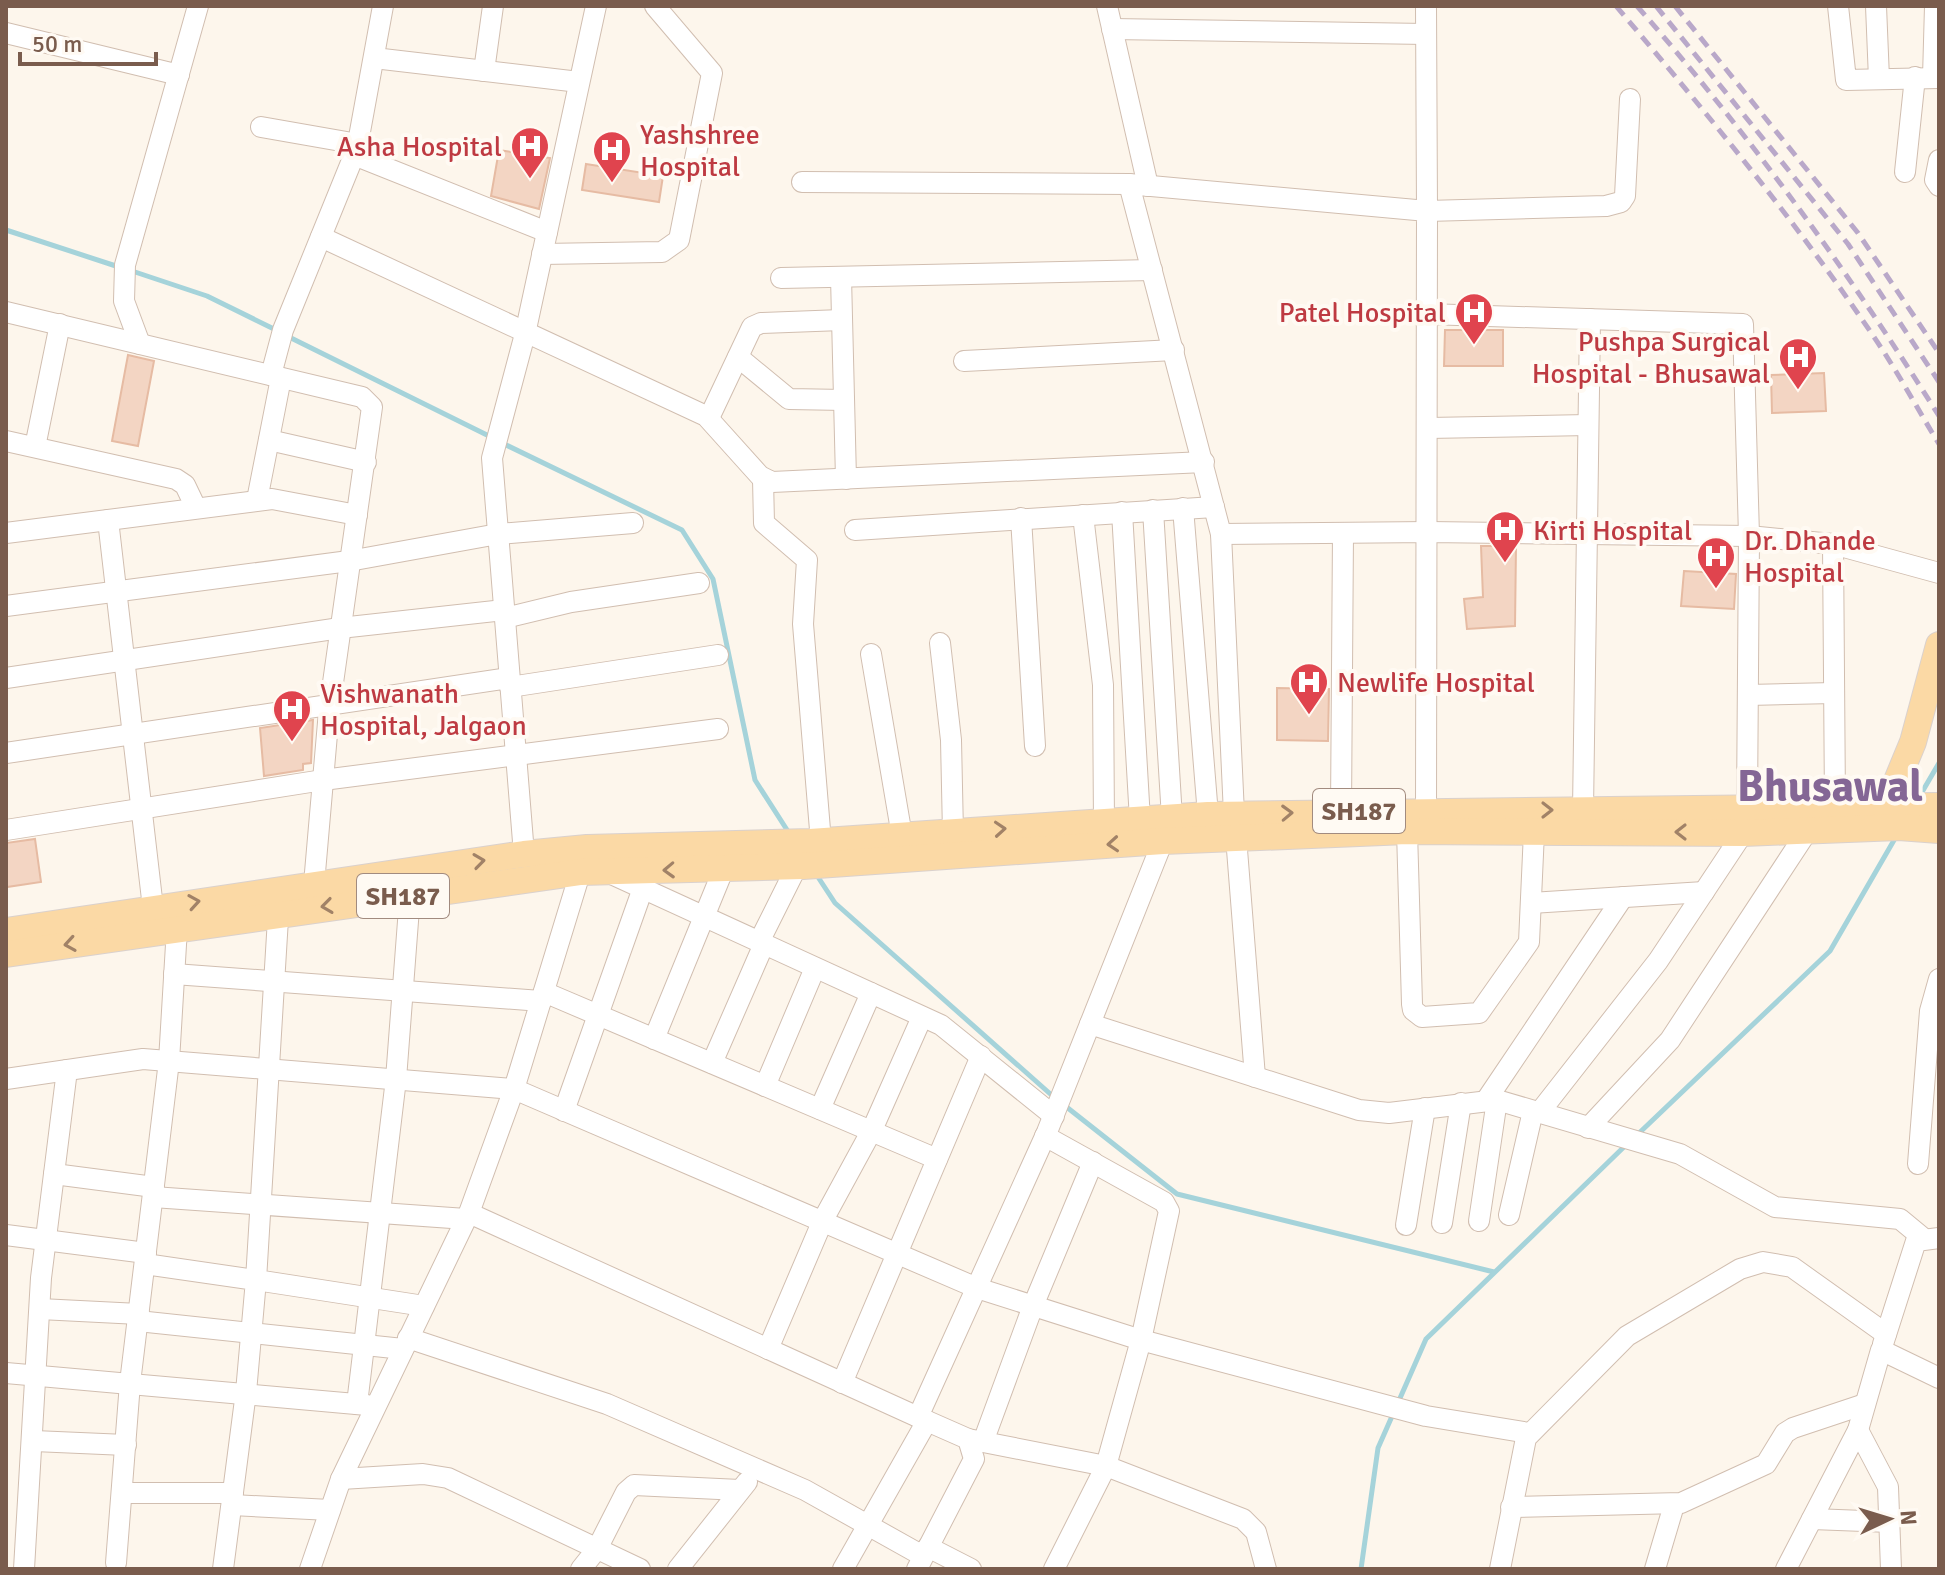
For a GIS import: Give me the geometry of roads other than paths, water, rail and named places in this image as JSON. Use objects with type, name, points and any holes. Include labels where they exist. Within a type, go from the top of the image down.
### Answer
[{"type":"main road","points":[[1898,812],[1939,645]]},
{"type":"main road","name":"SH187","points":[[6,954],[177,928],[279,901],[314,884],[524,854],[591,864],[724,868],[902,836],[1140,820],[1167,830],[1208,815],[1235,826],[1534,832],[1745,820],[1835,805],[1898,812],[1939,830]]},
{"type":"main road","name":"SH187","points":[[6,931],[153,908],[410,895],[591,864],[808,854],[1235,826],[1341,811],[1583,810],[1745,820],[1808,830],[1939,806]]},
{"type":"street","points":[[140,344],[123,292],[125,265],[198,6]]},
{"type":"street","points":[[257,500],[269,440],[276,353],[356,150],[383,6]]},
{"type":"street","points":[[484,71],[493,6]]},
{"type":"street","points":[[524,854],[492,458],[502,410],[525,334],[596,6]]},
{"type":"street","points":[[542,254],[662,252],[679,240],[712,73],[655,6]]},
{"type":"street","points":[[1107,6],[1152,270],[1221,534],[1235,826],[1255,1077]]},
{"type":"street","points":[[1426,6],[1429,532],[1426,810]]},
{"type":"street","points":[[1838,6],[1844,77],[1850,81],[1929,77]]},
{"type":"street","points":[[1876,6],[1879,79]]},
{"type":"street","points":[[1905,172],[1929,77],[1935,6]]},
{"type":"street","points":[[1112,29],[1426,34]]},
{"type":"street","points":[[6,33],[179,75]]},
{"type":"street","points":[[374,58],[579,82]]},
{"type":"street","points":[[802,182],[1138,185],[1427,211],[1606,206],[1621,202],[1625,196],[1630,99]]},
{"type":"street","points":[[261,127],[356,150],[547,232]]},
{"type":"street","points":[[1939,160],[1935,180],[1939,186]]},
{"type":"street","points":[[321,237],[709,418],[763,479],[778,482],[1204,462]]},
{"type":"street","points":[[781,278],[1152,270]]},
{"type":"street","points":[[841,277],[846,479]]},
{"type":"street","points":[[6,312],[368,401],[373,415],[329,705],[314,884]]},
{"type":"street","points":[[1427,314],[1743,324],[1749,536],[1745,820],[1704,892],[1653,968],[1536,1112],[1509,1215]]},
{"type":"street","points":[[1583,810],[1590,319]]},
{"type":"street","points":[[709,418],[757,324],[842,320]]},
{"type":"street","points":[[35,447],[60,324]]},
{"type":"street","points":[[964,361],[1174,350]]},
{"type":"street","points":[[738,357],[789,399],[844,400]]},
{"type":"street","points":[[1428,428],[1588,425]]},
{"type":"street","points":[[269,440],[366,462]]},
{"type":"street","points":[[6,441],[176,479],[185,485],[196,508]]},
{"type":"street","points":[[712,1063],[761,943],[808,854],[803,624],[807,560],[764,523],[763,479]]},
{"type":"street","points":[[6,533],[257,500],[285,500],[357,515]]},
{"type":"street","points":[[855,530],[1214,507]]},
{"type":"street","points":[[1183,508],[1208,815]]},
{"type":"street","points":[[843,1569],[923,1419],[977,1288],[1054,1116],[1167,830],[1153,510]]},
{"type":"street","points":[[1122,512],[1140,820]]},
{"type":"street","points":[[1083,515],[1102,676],[1104,823]]},
{"type":"street","points":[[1021,518],[1035,746]]},
{"type":"street","points":[[108,520],[153,908]]},
{"type":"street","points":[[6,606],[349,561],[498,534],[633,523]]},
{"type":"street","points":[[1221,534],[1429,532],[1749,536],[1833,544],[1939,573]]},
{"type":"street","points":[[1341,811],[1343,533]]},
{"type":"street","points":[[1833,544],[1835,805]]},
{"type":"street","points":[[6,678],[340,628],[504,614],[699,583]]},
{"type":"street","points":[[940,643],[951,740],[953,833]]},
{"type":"street","points":[[871,654],[902,836]]},
{"type":"street","points":[[6,753],[134,731],[718,655]]},
{"type":"street","points":[[1748,695],[1834,693]]},
{"type":"street","points":[[6,830],[323,780],[718,729]]},
{"type":"street","points":[[1592,1129],[1670,1040],[1808,830]]},
{"type":"street","points":[[1407,831],[1412,1004],[1417,1015],[1422,1017],[1479,1013],[1526,949],[1534,832]]},
{"type":"street","points":[[310,1569],[366,1405],[405,1344],[467,1216],[591,864],[941,1025],[1054,1116]]},
{"type":"street","points":[[654,1039],[724,868]]},
{"type":"street","points":[[564,1111],[643,888]]},
{"type":"street","points":[[1531,903],[1704,892]]},
{"type":"street","points":[[366,1405],[365,1345],[396,1079],[410,895]]},
{"type":"street","points":[[1479,1221],[1492,1100],[1623,897]]},
{"type":"street","points":[[223,1569],[252,1333],[271,1069],[279,901]]},
{"type":"street","points":[[116,1563],[130,1383],[169,1061],[177,928]]},
{"type":"street","points":[[765,1086],[815,968]]},
{"type":"street","points":[[174,974],[403,993],[542,997],[599,1015],[937,1159]]},
{"type":"street","points":[[1918,1164],[1930,1011],[1939,979]]},
{"type":"street","points":[[820,1109],[871,993]]},
{"type":"street","points":[[768,1349],[823,1220],[872,1130],[922,1017]]},
{"type":"street","points":[[1090,1024],[1359,1110],[1389,1113],[1492,1100],[1680,1154],[1775,1207],[1900,1219],[1931,1238],[1912,1249],[1858,1430],[1786,1569]]},
{"type":"street","points":[[842,1383],[981,1056]]},
{"type":"street","points":[[6,1079],[143,1059],[514,1089],[898,1251],[977,1288],[1141,1340],[1426,1416],[1529,1433]]},
{"type":"street","points":[[24,1569],[40,1309],[67,1070]]},
{"type":"street","points":[[1442,1223],[1461,1103]]},
{"type":"street","points":[[1406,1225],[1425,1108]]},
{"type":"street","points":[[1045,1136],[1164,1202],[1169,1211],[1141,1340],[1106,1466],[1054,1569]]},
{"type":"street","points":[[923,1557],[974,1459],[976,1441],[1093,1162]]},
{"type":"street","points":[[54,1174],[153,1192],[262,1205],[381,1215],[467,1216],[976,1441],[1106,1466],[1243,1519],[1256,1532],[1266,1569]]},
{"type":"street","points":[[6,1235],[256,1280],[424,1306]]},
{"type":"street","points":[[1500,1569],[1522,1447],[1529,1433],[1627,1336],[1752,1264],[1776,1262],[1792,1267],[1884,1342],[1939,1378]]},
{"type":"street","points":[[40,1309],[365,1345],[405,1344],[607,1404],[757,1469],[869,1525],[923,1557],[971,1569]]},
{"type":"street","points":[[6,1373],[366,1405]]},
{"type":"street","points":[[1511,1507],[1674,1505],[1766,1464],[1785,1433],[1793,1428],[1865,1404]]},
{"type":"street","points":[[1858,1430],[1885,1478],[1891,1569]]},
{"type":"street","points":[[34,1441],[126,1445]]},
{"type":"street","points":[[678,1569],[757,1469]]},
{"type":"street","points":[[341,1479],[423,1474],[448,1478],[640,1569]]},
{"type":"street","points":[[581,1569],[597,1549],[626,1492],[634,1485],[740,1490]]},
{"type":"street","points":[[122,1493],[232,1499],[330,1510]]},
{"type":"street","points":[[1655,1569],[1674,1505]]},
{"type":"street","points":[[1812,1519],[1890,1522]]},
{"type":"waterway","points":[[6,230],[119,267]]},
{"type":"waterway","points":[[129,270],[207,296],[278,331]]},
{"type":"waterway","points":[[287,336],[493,438]]},
{"type":"waterway","points":[[502,443],[682,530],[713,579],[755,780],[789,833]]},
{"type":"waterway","points":[[1918,799],[1939,763]]},
{"type":"waterway","points":[[1636,1136],[1830,951],[1897,835]]},
{"type":"waterway","points":[[816,874],[835,903],[1056,1099]]},
{"type":"waterway","points":[[1064,1105],[1177,1194],[1494,1272]]},
{"type":"waterway","points":[[1397,1405],[1426,1339],[1628,1143]]},
{"type":"waterway","points":[[1361,1569],[1378,1448],[1393,1414]]},
{"type":"railway","points":[[1616,6],[1716,126],[1812,249],[1881,347],[1939,444]]},
{"type":"railway","points":[[1637,6],[1719,104],[1796,205],[1939,416]]},
{"type":"railway","points":[[1656,6],[1848,244],[1939,382]]},
{"type":"railway","points":[[1675,6],[1858,233],[1939,353]]},
{"type":"place","name":"Asha Hospital","points":[[530,180]]},
{"type":"place","name":"Yashshree Hospital","points":[[612,184]]},
{"type":"place","name":"Patel Hospital","points":[[1474,346]]},
{"type":"place","name":"Pushpa Surgical Hospital - Bhusawal","points":[[1798,391]]},
{"type":"place","name":"Kirti Hospital","points":[[1505,564]]},
{"type":"place","name":"Dr. Dhande Hospital","points":[[1716,590]]},
{"type":"place","name":"Newlife Hospital","points":[[1309,716]]},
{"type":"place","name":"Vishwanath Hospital, Jalgaon","points":[[292,743]]},
{"type":"district","name":"Bhusawal","points":[[1830,786]]}]
